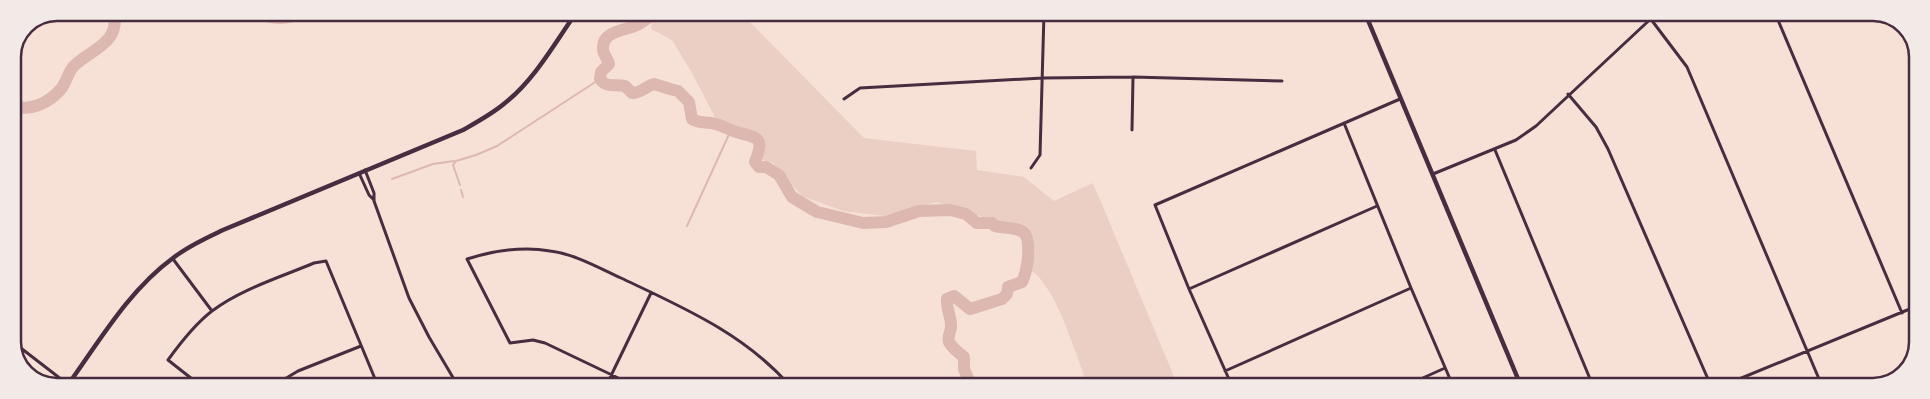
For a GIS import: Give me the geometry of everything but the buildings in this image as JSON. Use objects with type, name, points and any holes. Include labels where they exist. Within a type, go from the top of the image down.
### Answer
[{"type":"street","points":[[73,378],[142,285],[172,258],[223,230],[463,130],[485,117],[505,103],[537,70],[571,21]]},
{"type":"street","points":[[1031,168],[1040,155],[1044,21]]},
{"type":"street","points":[[1368,21],[1518,378]]},
{"type":"street","points":[[1433,174],[1495,150],[1516,140],[1536,126],[1647,21]]},
{"type":"street","points":[[1652,21],[1687,67],[1819,378]]},
{"type":"street","points":[[1778,21],[1902,313]]},
{"type":"street","points":[[1132,130],[1133,77]]},
{"type":"street","points":[[844,99],[860,88],[1042,78],[1133,77],[1282,81]]},
{"type":"street","points":[[1568,94],[1596,127],[1608,149],[1708,378]]},
{"type":"street","points":[[1228,378],[1155,205],[1400,98]]},
{"type":"street","points":[[1344,123],[1450,378]]},
{"type":"street","points":[[1495,150],[1591,378]]},
{"type":"street","points":[[365,170],[374,193],[374,201]]},
{"type":"street","points":[[359,173],[369,195],[374,201],[410,298],[429,337],[453,378]]},
{"type":"street","points":[[1189,289],[1377,206]]},
{"type":"street","points":[[618,378],[544,342],[533,340],[510,343],[467,260],[482,255],[523,249],[551,251],[580,260],[708,320],[766,361],[782,378]]},
{"type":"street","points":[[172,258],[212,311]]},
{"type":"street","points":[[191,378],[168,360],[189,333],[212,311],[243,293],[314,263],[326,261],[375,378]]},
{"type":"street","points":[[1224,371],[1411,288]]},
{"type":"street","points":[[610,378],[651,293]]},
{"type":"street","points":[[1742,378],[1909,310]]},
{"type":"street","points":[[286,378],[298,370],[361,346]]},
{"type":"street","points":[[22,349],[59,378]]},
{"type":"street","points":[[1424,378],[1446,368]]},
{"type":"shaded area","points":[[652,21],[749,21],[864,138],[976,151],[977,170],[1024,177],[1054,201],[1093,183],[1175,378],[1085,378],[1058,307],[1050,292],[1032,271],[1030,232],[936,202],[885,216],[843,211],[802,196],[773,163],[763,160],[764,140],[753,130],[738,128],[717,121],[672,40],[651,29]]},
{"type":"waterway","points":[[21,107],[39,105],[56,94],[63,86],[73,67],[109,38],[113,32],[115,21]]},
{"type":"waterway","points":[[644,21],[605,39],[603,51],[609,64],[601,72],[600,79],[602,82],[608,85],[625,86],[632,93],[654,84],[678,91],[689,102],[692,119],[699,122],[717,124],[758,140],[759,147],[755,162],[759,167],[766,167],[779,175],[792,197],[817,212],[863,223],[886,222],[919,211],[950,210],[966,214],[977,223],[992,223],[995,226],[1018,230],[1026,235],[1028,258],[1022,282],[1008,287],[1007,294],[1002,299],[970,309],[954,296],[947,299],[951,323],[949,342],[964,357],[964,369],[968,378]]},
{"type":"waterway","points":[[460,185],[453,165],[456,161],[497,146],[600,79]]},
{"type":"waterway","points":[[687,226],[731,130]]},
{"type":"waterway","points":[[392,179],[433,164],[454,161]]},
{"type":"waterway","points":[[461,190],[463,197]]}]
